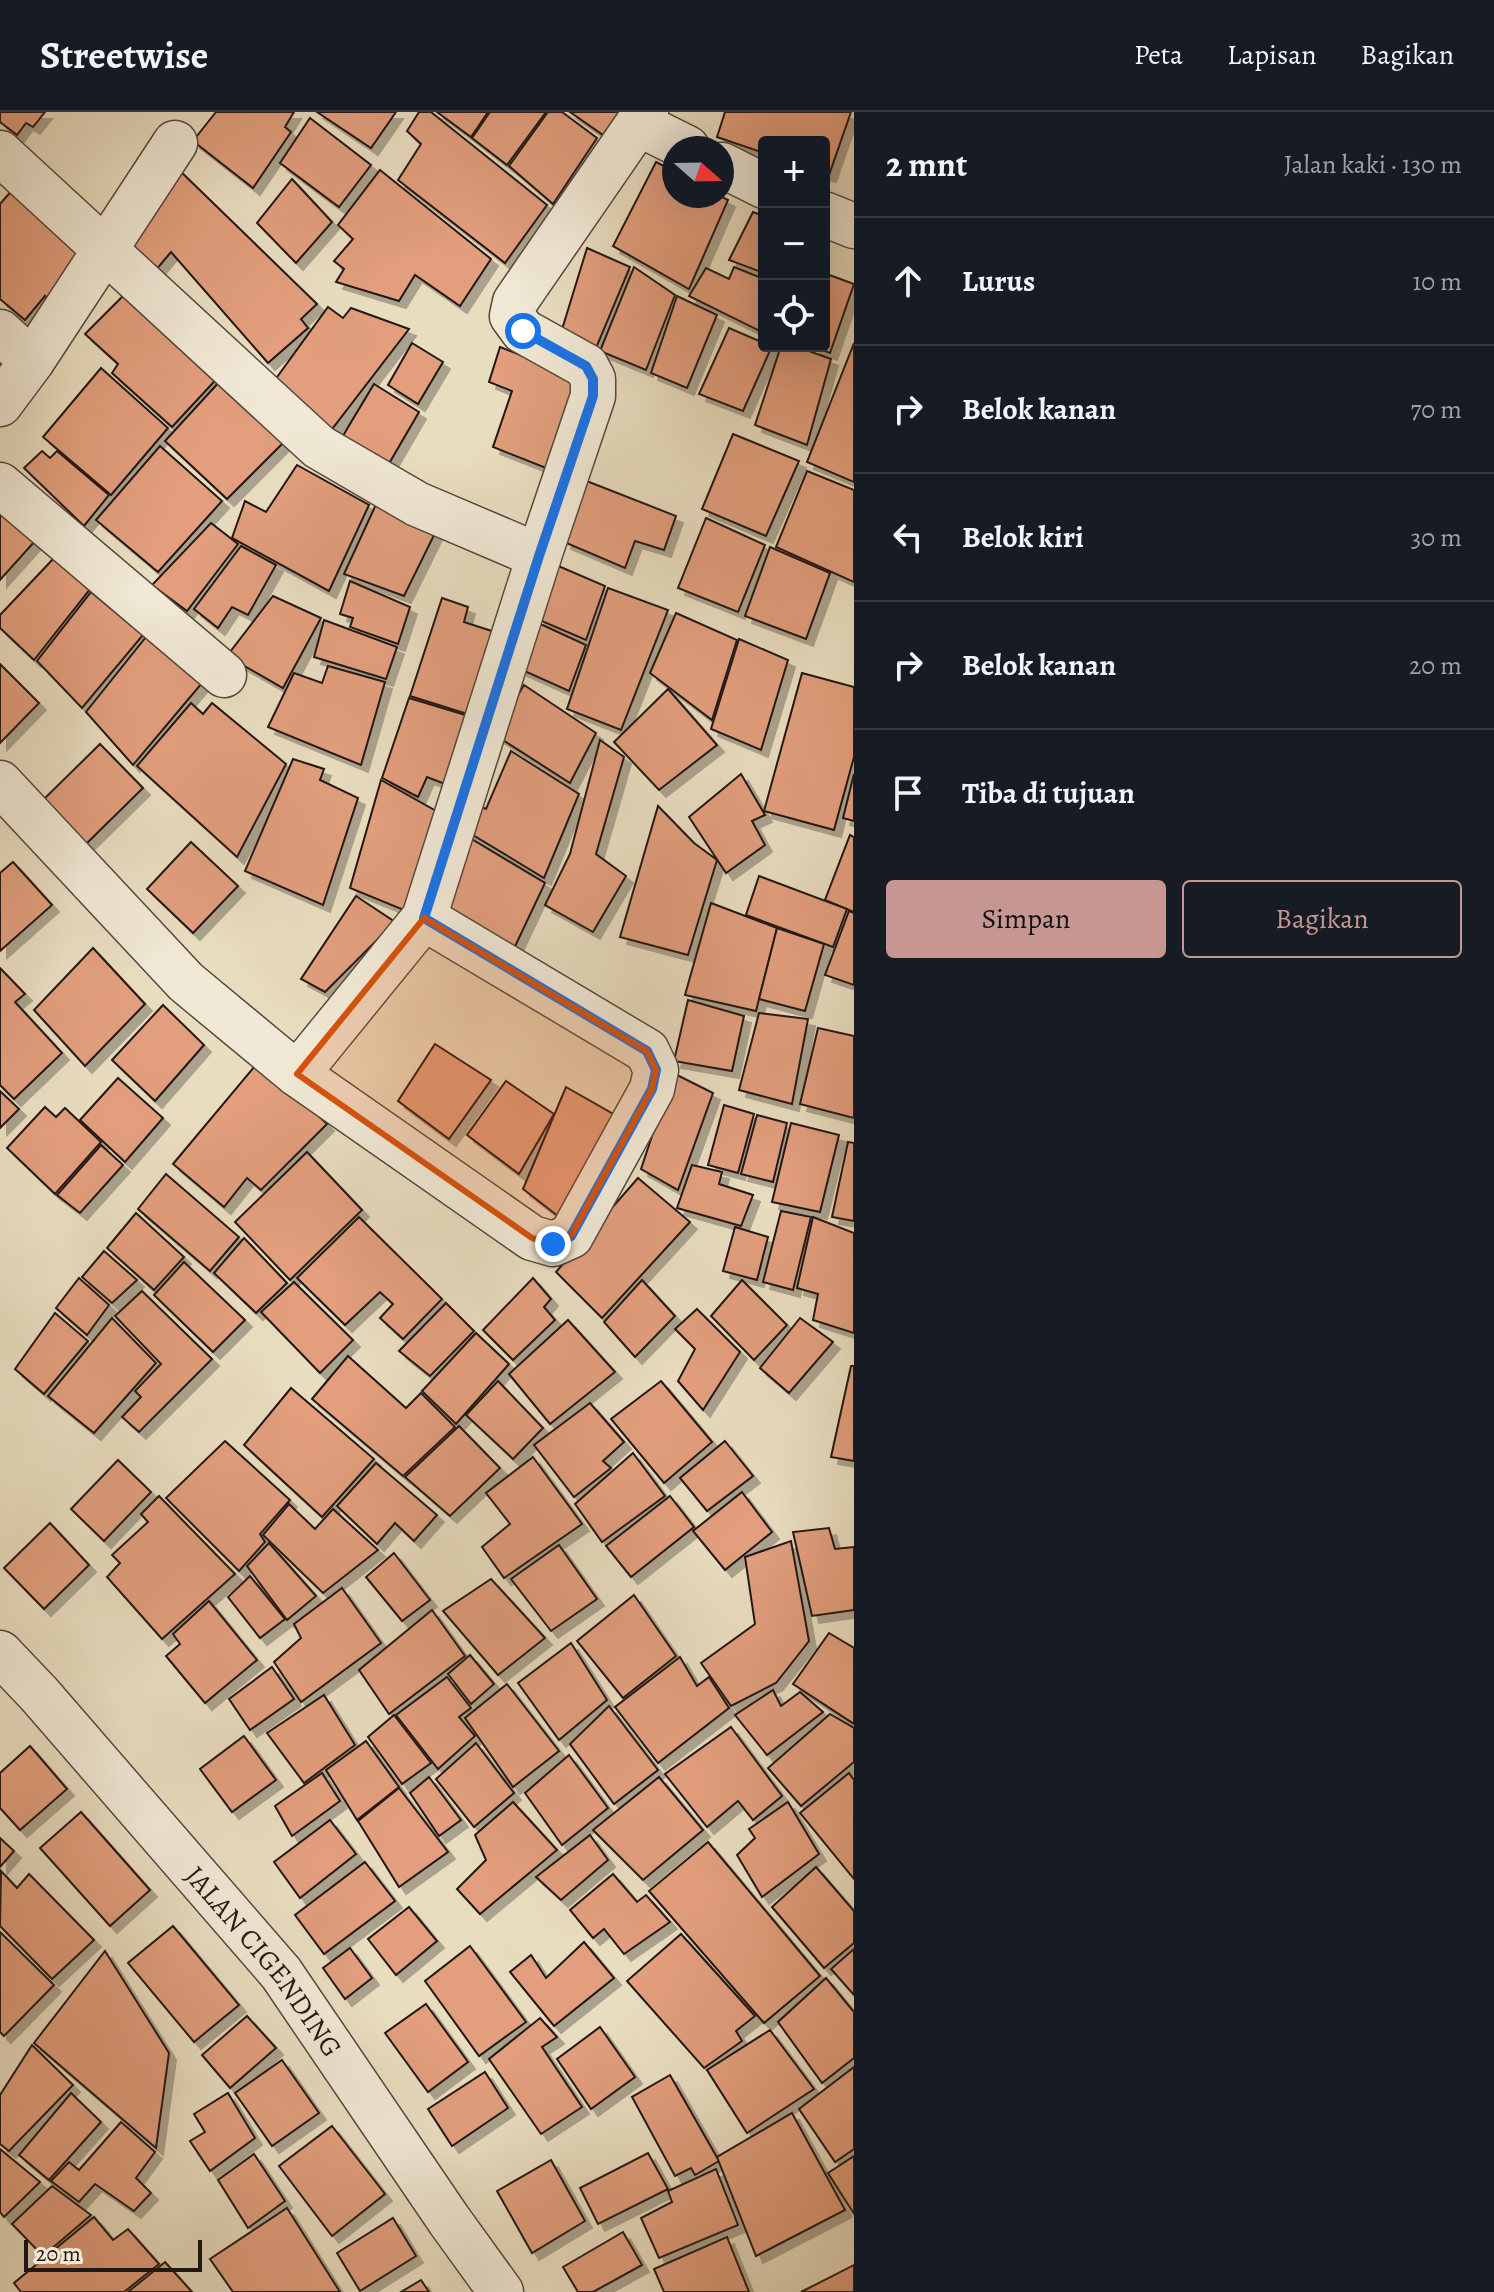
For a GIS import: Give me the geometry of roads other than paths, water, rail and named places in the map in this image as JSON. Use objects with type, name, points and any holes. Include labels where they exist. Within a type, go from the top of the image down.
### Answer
[{"type":"street","points":[[297,1074],[424,918],[593,396],[593,379],[586,366],[523,331],[512,316],[515,302],[642,118],[669,136]]},
{"type":"street","points":[[0,404],[32,361],[175,143]]},
{"type":"street","points":[[0,153],[319,447],[417,504],[539,556]]},
{"type":"street","points":[[734,171],[758,183]]},
{"type":"street","points":[[830,216],[854,226]]},
{"type":"street","points":[[0,332],[32,361]]},
{"type":"street","points":[[0,485],[224,675]]},
{"type":"street","points":[[0,783],[186,982],[297,1074],[532,1238],[553,1244],[571,1236],[652,1089],[656,1070],[647,1051],[424,918]]},
{"type":"street","name":"JALAN CIGENDING","points":[[0,1653],[281,1973],[501,2292]]}]
